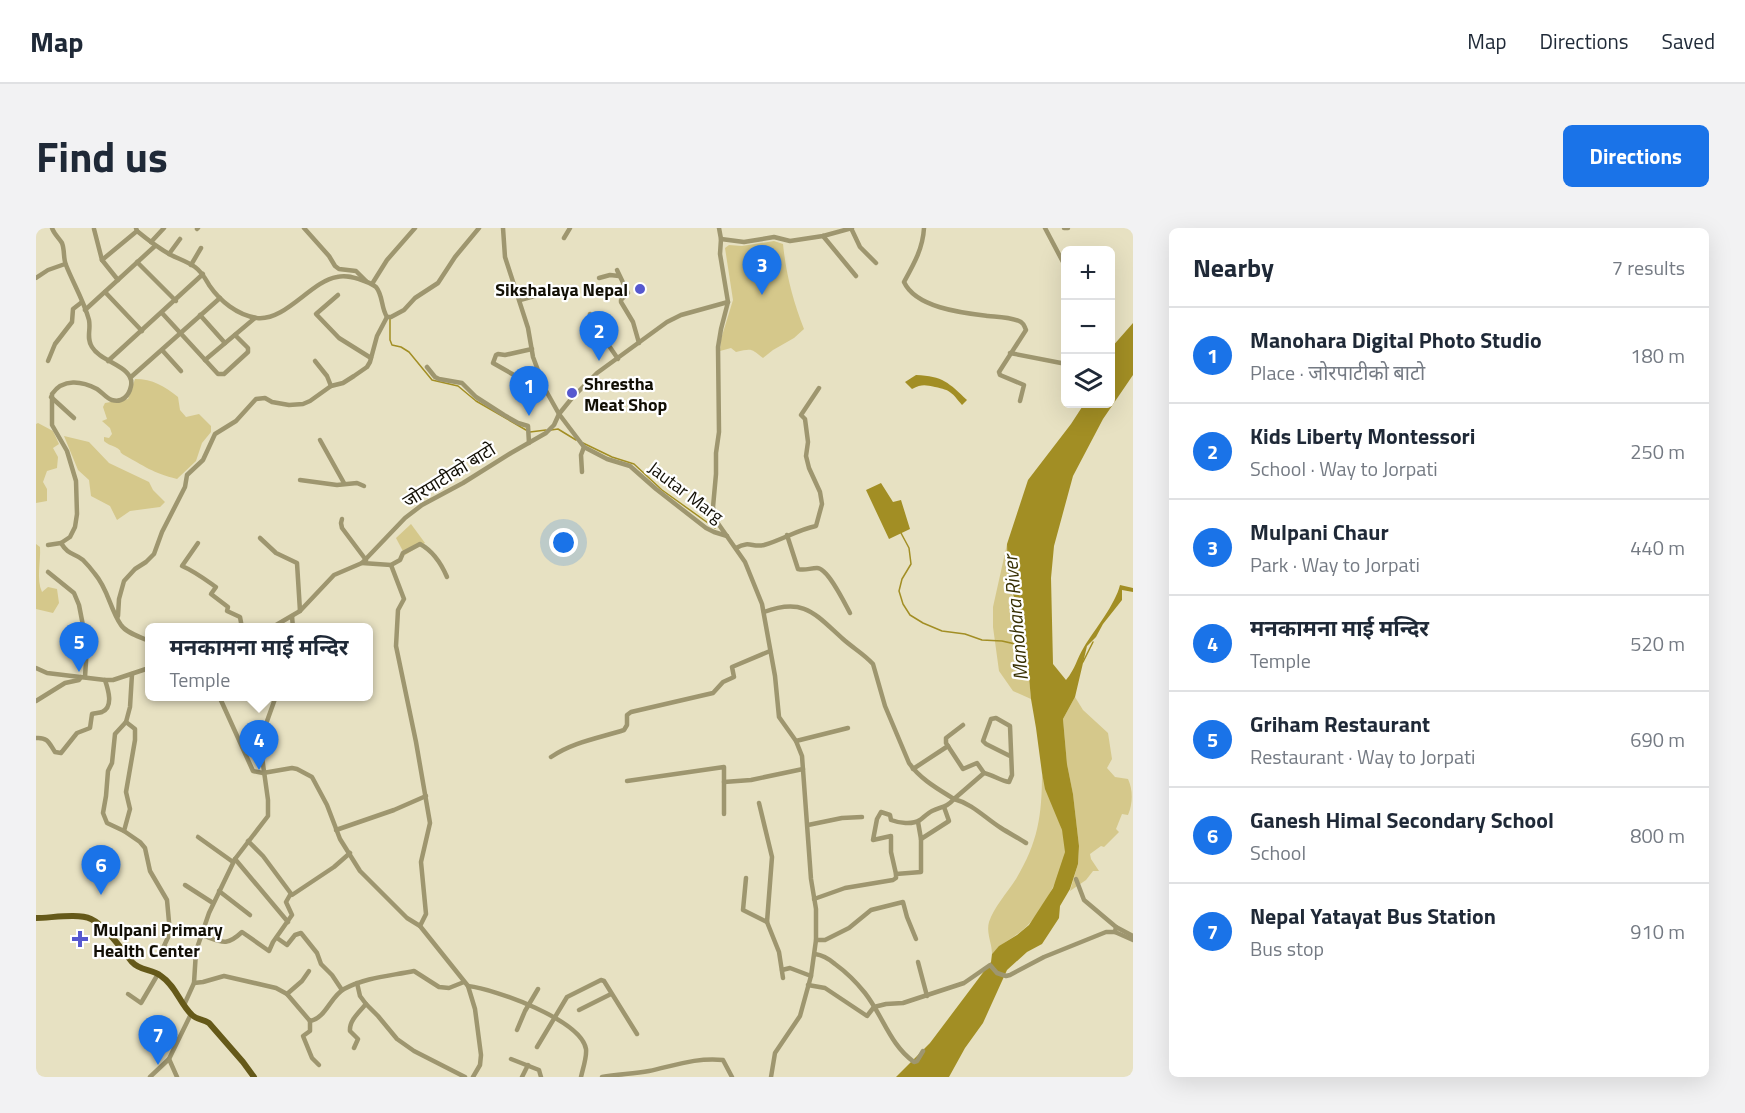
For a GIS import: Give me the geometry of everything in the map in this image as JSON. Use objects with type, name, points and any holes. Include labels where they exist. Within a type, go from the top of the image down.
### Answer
[{"type":"main road","points":[[36,918],[80,917],[92,920],[120,946],[136,966],[158,974],[173,987],[191,1014],[204,1020],[215,1029],[254,1077]]},
{"type":"street","points":[[52,228],[61,240],[65,264],[89,321],[90,343],[97,353],[124,369],[131,377]]},
{"type":"street","points":[[85,310],[137,262],[164,228]]},
{"type":"street","points":[[118,618],[119,599],[124,581],[154,554],[162,532],[185,488],[187,475],[203,460],[214,434],[236,421],[256,399],[265,398],[272,402],[289,405],[303,404],[330,386],[343,383],[367,367],[377,336],[387,317],[378,291],[356,271],[339,269],[335,266],[304,228]]},
{"type":"street","points":[[369,283],[415,228]]},
{"type":"street","points":[[387,317],[391,318],[438,283],[455,257],[479,228]]},
{"type":"street","name":"Jautar Marg","points":[[503,228],[505,257],[528,328],[538,373],[559,414],[584,447],[632,468],[706,528],[726,536]]},
{"type":"street","points":[[564,238],[570,228]]},
{"type":"street","points":[[719,228],[720,254],[728,302],[718,347],[719,432],[713,507],[717,522],[751,574],[764,612],[775,676],[778,717],[796,741],[802,756],[814,898],[816,940],[811,976],[800,1016],[775,1053],[771,1077]]},
{"type":"street","points":[[721,239],[744,242],[767,237],[790,241],[823,236],[851,228],[860,247],[876,263]]},
{"type":"street","points":[[924,228],[923,241],[915,264],[904,282],[905,285],[920,297],[937,306],[957,312],[1009,318],[1025,326],[1026,330],[999,372],[1000,375],[1024,385],[1020,401]]},
{"type":"street","points":[[1045,228],[1061,258]]},
{"type":"street","points":[[94,229],[102,260],[118,280]]},
{"type":"street","points":[[102,260],[137,230],[153,244],[203,274],[220,298],[231,308],[255,318],[277,314],[333,278],[349,277],[369,283]]},
{"type":"street","points":[[823,236],[856,276]]},
{"type":"street","points":[[170,254],[180,239]]},
{"type":"street","points":[[191,265],[201,248]]},
{"type":"street","points":[[137,262],[176,301]]},
{"type":"street","points":[[36,278],[48,270],[65,264]]},
{"type":"street","points":[[617,270],[628,293],[621,302],[633,322],[639,343]]},
{"type":"street","points":[[108,361],[203,274]]},
{"type":"street","points":[[599,278],[604,275],[620,276]]},
{"type":"street","points":[[520,300],[556,290]]},
{"type":"street","points":[[105,292],[142,331]]},
{"type":"street","points":[[338,295],[316,314],[339,338],[371,358]]},
{"type":"street","points":[[48,545],[61,543],[70,537],[75,527],[77,514],[76,481],[67,451],[52,425],[51,397],[60,385],[70,382],[85,384],[109,399],[126,398],[131,377],[220,298]]},
{"type":"street","points":[[48,361],[55,344],[72,322],[74,309],[82,302]]},
{"type":"street","points":[[559,414],[597,373],[667,322],[681,315],[728,302]]},
{"type":"street","points":[[162,313],[218,375],[224,374],[248,350],[235,335]]},
{"type":"street","points":[[590,314],[618,359]]},
{"type":"street","points":[[201,315],[225,343]]},
{"type":"street","points":[[205,360],[255,318]]},
{"type":"street","points":[[532,349],[505,355],[498,354],[493,363],[521,379],[523,376],[538,373]]},
{"type":"street","points":[[162,350],[181,371]]},
{"type":"street","points":[[1010,353],[1061,363]]},
{"type":"street","points":[[315,361],[327,376],[330,386]]},
{"type":"street","points":[[427,367],[439,379],[462,383],[490,406],[518,423],[526,425],[529,431],[529,443]]},
{"type":"street","points":[[736,548],[744,544],[764,545],[816,526],[822,510],[820,492],[806,456],[808,442],[805,418],[801,415],[819,388]]},
{"type":"street","points":[[51,397],[74,418]]},
{"type":"street","name":"जोरपाटीको बाटो","points":[[279,623],[300,611],[334,575],[364,562],[405,518],[422,505],[546,433],[554,425],[559,414]]},
{"type":"street","points":[[321,440],[344,483]]},
{"type":"street","points":[[582,472],[581,455],[584,447]]},
{"type":"street","points":[[300,480],[337,485],[357,483],[364,486]]},
{"type":"street","points":[[342,519],[342,528],[364,562],[392,565],[400,560],[403,553],[420,544],[432,552],[447,577]]},
{"type":"street","points":[[787,535],[798,569],[801,571],[816,568],[823,570],[850,613]]},
{"type":"street","points":[[260,538],[276,553],[297,563],[300,611]]},
{"type":"street","points":[[61,543],[67,551],[83,560],[105,587],[121,626],[145,639]]},
{"type":"street","points":[[198,543],[182,566],[216,587],[211,594],[228,607],[227,611],[240,617],[241,623]]},
{"type":"street","points":[[392,565],[404,599],[398,610],[396,646],[430,823],[421,862],[426,914],[420,926]]},
{"type":"street","points":[[48,572],[74,593],[79,605],[87,646],[83,677]]},
{"type":"street","points":[[764,612],[788,605],[804,608],[816,615],[868,658],[873,663],[882,697],[913,769],[954,799],[964,801],[1026,843]]},
{"type":"street","points":[[292,616],[293,623]]},
{"type":"street","points":[[551,757],[561,750],[590,739],[624,730],[627,725],[627,715],[631,712],[713,693],[723,682],[734,677],[732,667],[770,651]]},
{"type":"street","points":[[36,668],[47,673],[105,680],[113,680],[145,670]]},
{"type":"street","points":[[132,674],[126,722],[115,734],[103,813],[107,823],[124,831],[145,848],[150,871],[167,900],[170,933],[164,946],[171,951],[196,951]]},
{"type":"street","points":[[36,701],[62,685],[83,677]]},
{"type":"street","points":[[36,738],[48,740],[55,752],[61,753],[77,733],[90,729],[92,714],[104,711],[109,701],[105,680]]},
{"type":"street","points":[[221,701],[253,771],[264,774],[292,768],[309,774],[327,806],[336,830],[360,871],[406,918],[420,926],[466,984],[475,1009],[481,1055],[480,1065],[473,1077]]},
{"type":"street","points":[[184,1005],[194,983],[196,951],[213,903],[234,861],[267,816],[268,800],[262,757],[263,735],[274,701]]},
{"type":"street","points":[[963,725],[946,738],[948,746],[963,769],[977,763],[984,773],[1009,782],[1013,772],[1010,756],[1010,726],[996,718],[991,719],[983,741],[1010,756]]},
{"type":"street","points":[[124,831],[130,809],[126,792],[135,740],[135,729],[126,722]]},
{"type":"street","points":[[796,741],[849,728]]},
{"type":"street","points":[[913,769],[948,746]]},
{"type":"street","points":[[627,781],[724,768],[724,813]]},
{"type":"street","points":[[724,782],[751,780],[803,769]]},
{"type":"street","points":[[814,898],[845,888],[896,878],[891,852],[891,836],[873,840],[877,819],[881,812],[890,814],[891,820],[894,821],[918,822],[934,810],[944,807],[984,773]]},
{"type":"street","points":[[336,830],[426,796]]},
{"type":"street","points":[[759,803],[772,857],[767,922],[779,952],[783,978]]},
{"type":"street","points":[[921,839],[949,821],[944,807]]},
{"type":"street","points":[[808,825],[842,818],[862,817]]},
{"type":"street","points":[[896,874],[921,872],[921,839],[918,822]]},
{"type":"street","points":[[198,837],[234,861],[288,922]]},
{"type":"street","points":[[248,841],[263,856],[290,894]]},
{"type":"street","points":[[290,894],[292,896],[298,892],[350,853]]},
{"type":"street","points":[[746,878],[743,910],[767,922]]},
{"type":"street","points":[[1076,879],[1084,900],[1115,929],[1133,938]]},
{"type":"street","points":[[185,885],[213,903]]},
{"type":"street","points":[[219,891],[250,915]]},
{"type":"street","points":[[202,936],[230,942],[243,932],[268,951],[292,915],[285,902],[290,894]]},
{"type":"street","points":[[816,940],[825,940],[849,928],[871,910],[903,902],[916,939]]},
{"type":"street","points":[[808,985],[825,988],[867,1016],[874,1007],[903,1003],[967,982],[991,965],[997,973],[1011,975],[1044,957],[1115,929]]},
{"type":"street","points":[[277,938],[288,945],[295,935],[301,933],[317,953],[321,964],[342,990]]},
{"type":"street","points":[[814,954],[825,956],[844,971],[866,994],[887,1032],[910,1059],[917,1061],[923,1051]]},
{"type":"street","points":[[918,962],[927,996]]},
{"type":"street","points":[[782,970],[790,968],[811,976]]},
{"type":"street","points":[[286,994],[302,981],[309,971]]},
{"type":"street","points":[[310,1021],[320,1016],[342,990],[369,978],[414,971],[439,987],[449,988],[466,984],[499,992],[529,1004],[554,1018],[576,1032],[586,1049],[581,1077]]},
{"type":"street","points":[[128,994],[141,1003],[158,974]]},
{"type":"street","points":[[194,983],[224,976],[265,985],[286,994],[310,1021],[310,1031],[303,1036],[312,1058],[319,1065]]},
{"type":"street","points":[[537,1047],[567,997],[601,980],[604,981],[637,1034]]},
{"type":"street","points":[[357,983],[360,996],[397,1039],[404,1045],[465,1077]]},
{"type":"street","points":[[517,1030],[538,989]]},
{"type":"street","points":[[579,1010],[611,994]]},
{"type":"street","points":[[354,1048],[358,1039],[350,1031],[350,1026],[366,1004]]},
{"type":"street","points":[[150,1077],[169,1059],[191,1014]]},
{"type":"street","points":[[169,1059],[177,1077]]},
{"type":"street","points":[[511,1059],[539,1070],[541,1077]]},
{"type":"street","points":[[602,1077],[636,1073],[684,1062],[716,1059],[723,1060],[732,1077]]},
{"type":"street","points":[[522,1077],[528,1065]]},
{"type":"shaded area","points":[[774,241],[783,244],[790,287],[804,329],[763,358],[751,350],[736,352],[731,348],[720,351],[721,339],[733,300],[725,248],[729,245],[742,246]]},
{"type":"shaded area","points":[[1133,323],[1133,375],[1115,401],[1115,354],[1115,343]]},
{"type":"shaded area","points":[[916,375],[939,379],[967,400],[962,405],[948,391],[932,386],[926,385],[912,389],[905,382]]},
{"type":"shaded area","points":[[135,379],[147,380],[163,386],[178,397],[180,410],[186,417],[199,414],[211,426],[211,432],[202,443],[196,461],[177,479],[149,469],[104,441],[104,437],[109,438],[112,434],[110,428],[102,421],[107,419],[103,407],[105,403],[128,399]]},
{"type":"shaded area","points":[[1081,408],[1110,408],[1073,476],[1054,546],[1051,578],[1053,664],[1066,680],[1109,609],[1120,585],[1133,588],[1133,592],[1122,590],[1122,600],[1087,646],[1075,697],[1063,719],[1079,846],[1078,864],[1070,889],[1060,906],[1059,918],[1042,944],[1027,952],[1007,970],[983,1023],[965,1048],[949,1077],[896,1077],[930,1043],[991,962],[992,954],[999,946],[1029,925],[1053,888],[1065,852],[1062,830],[1045,789],[1028,667],[1008,576],[1007,544],[1028,480]]},
{"type":"shaded area","points":[[36,424],[53,431],[59,444],[53,448],[58,457],[57,468],[47,471],[43,482],[47,489],[47,501],[36,503]]},
{"type":"shaded area","points":[[64,436],[89,442],[109,463],[149,482],[153,490],[165,502],[160,507],[130,511],[117,520],[110,506],[91,496],[89,480],[78,470]]},
{"type":"shaded area","points":[[881,483],[893,502],[901,500],[910,529],[889,539],[866,490]]},
{"type":"shaded area","points":[[411,524],[425,543],[405,555],[396,538]]},
{"type":"shaded area","points":[[36,544],[40,547],[39,576],[42,592],[48,587],[57,589],[59,603],[53,613],[36,609]]},
{"type":"shaded area","points":[[1007,544],[1008,576],[1023,637],[1031,699],[1013,691],[999,671],[993,627],[993,607]]},
{"type":"shaded area","points":[[1075,697],[1083,710],[1108,733],[1112,759],[1107,768],[1115,777],[1128,779],[1132,797],[1128,815],[1122,814],[1116,829],[1119,832],[1104,847],[1101,846],[1090,854],[1099,871],[1093,871],[1086,880],[1070,891],[1078,864],[1079,846],[1063,719]]},
{"type":"shaded area","points":[[1042,773],[1063,835],[1065,850],[1063,861],[1051,891],[1033,919],[1023,930],[992,954],[989,922],[997,905],[1016,879],[1034,841],[1040,816]]},
{"type":"waterway","points":[[390,318],[392,345],[409,352],[432,380],[458,386],[476,401],[526,430]]},
{"type":"waterway","points":[[551,430],[558,429],[576,440]]},
{"type":"waterway","points":[[530,432],[546,430]]},
{"type":"waterway","points":[[583,443],[612,457],[634,464],[662,490],[715,528]]},
{"type":"waterway","name":"Manohara River","points":[[901,533],[909,548],[911,564],[902,579],[899,591],[910,615],[942,631],[1024,646]]},
{"type":"waterway","points":[[1083,662],[1093,642]]},
{"type":"place","name":"Sikshalaya Nepal","points":[[640,289]]},
{"type":"place","name":"Mulpani Chaur","points":[[762,295]]},
{"type":"place","name":"Kids Liberty Montessori","points":[[599,361]]},
{"type":"place","name":"Shrestha Meat Shop","points":[[572,393]]},
{"type":"place","name":"Manohara Digital Photo Studio","points":[[529,416]]},
{"type":"place","name":"Griham Restaurant","points":[[79,672]]},
{"type":"place","name":"मनकामना माई मन्दिर","points":[[259,770]]},
{"type":"place","name":"Ganesh Himal Secondary School","points":[[101,895]]},
{"type":"place","name":"Mulpani Primary Health Center","points":[[80,939]]},
{"type":"place","name":"Nepal Yatayat Bus Station","points":[[158,1065]]}]
